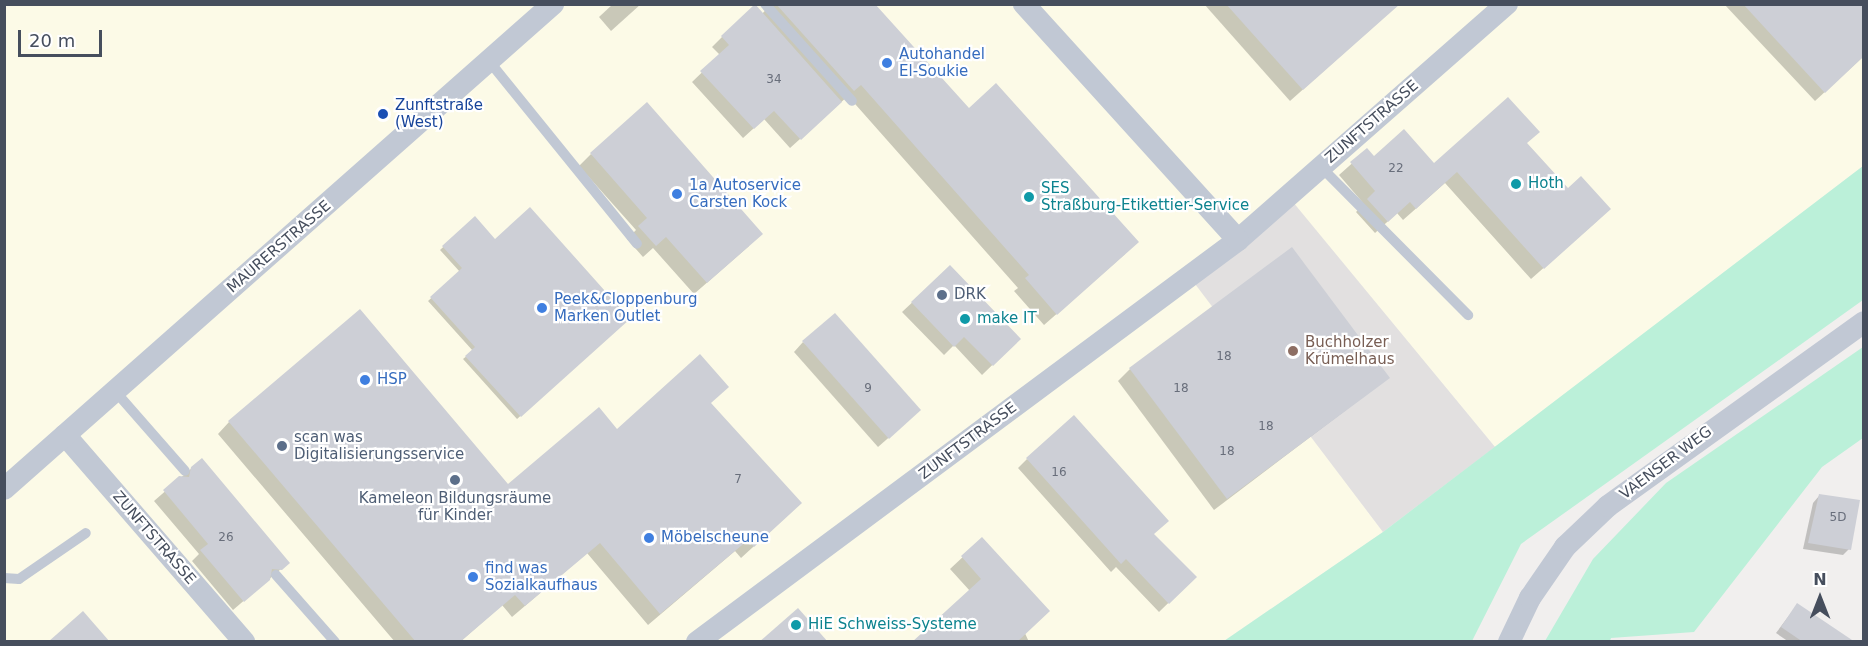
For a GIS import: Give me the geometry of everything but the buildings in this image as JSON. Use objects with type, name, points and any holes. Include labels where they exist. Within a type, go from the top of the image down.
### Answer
[{"type":"street","name":"MAURERSTRASSE","points":[[4,489],[553,4]]},
{"type":"street","points":[[1024,4],[1238,240]]},
{"type":"street","name":"ZUNFTSTRASSE","points":[[697,642],[1238,240],[1507,4]]},
{"type":"street","name":"VAENSER WEG","points":[[1509,642],[1530,598],[1565,547],[1608,506],[1863,322]]},
{"type":"street","name":"ZUNFTSTRASSE","points":[[65,435],[244,642]]},
{"type":"lane","points":[[765,4],[852,101]]},
{"type":"lane","points":[[489,61],[637,244]]},
{"type":"lane","points":[[1321,167],[1468,315]]},
{"type":"lane","points":[[115,391],[185,471]]},
{"type":"lane","points":[[4,578],[20,579],[86,533]]},
{"type":"lane","points":[[276,575],[335,642]]},
{"type":"shaded area","points":[[4,5],[1863,5],[1863,166],[1495,447],[1288,197],[1213,306],[1383,532],[1224,641],[5,641]]},
{"type":"shaded area","points":[[1288,196],[1495,447],[1383,532],[1189,276]]},
{"type":"green space","points":[[1863,166],[1863,300],[1521,544],[1472,641],[1224,641],[1383,532]]},
{"type":"green space","points":[[1863,347],[1863,438],[1822,467],[1694,632],[1611,638],[1610,641],[1545,641],[1593,559],[1666,483]]},
{"type":"place","name":"Autohandel El-Soukie","points":[[887,63]]},
{"type":"place","name":"Zunftstraße (West)","points":[[383,114]]},
{"type":"place","name":"Hoth","points":[[1516,184]]},
{"type":"place","name":"1a Autoservice Carsten Kock","points":[[677,194]]},
{"type":"place","name":"SES Straßburg-Etikettier-Service","points":[[1029,197]]},
{"type":"place","name":"DRK","points":[[942,295]]},
{"type":"place","name":"Peek&Cloppenburg Marken Outlet","points":[[542,308]]},
{"type":"place","name":"make IT","points":[[965,319]]},
{"type":"place","name":"Buchholzer Krümelhaus","points":[[1293,351]]},
{"type":"place","name":"HSP","points":[[365,380]]},
{"type":"place","name":"scan was Digitalisierungsservice","points":[[282,446]]},
{"type":"place","name":"Kameleon Bildungsräume für Kinder","points":[[455,480]]},
{"type":"place","name":"Möbelscheune","points":[[649,538]]},
{"type":"place","name":"find was Sozialkaufhaus","points":[[473,577]]},
{"type":"place","name":"HiE Schweiss-Systeme","points":[[796,625]]}]
